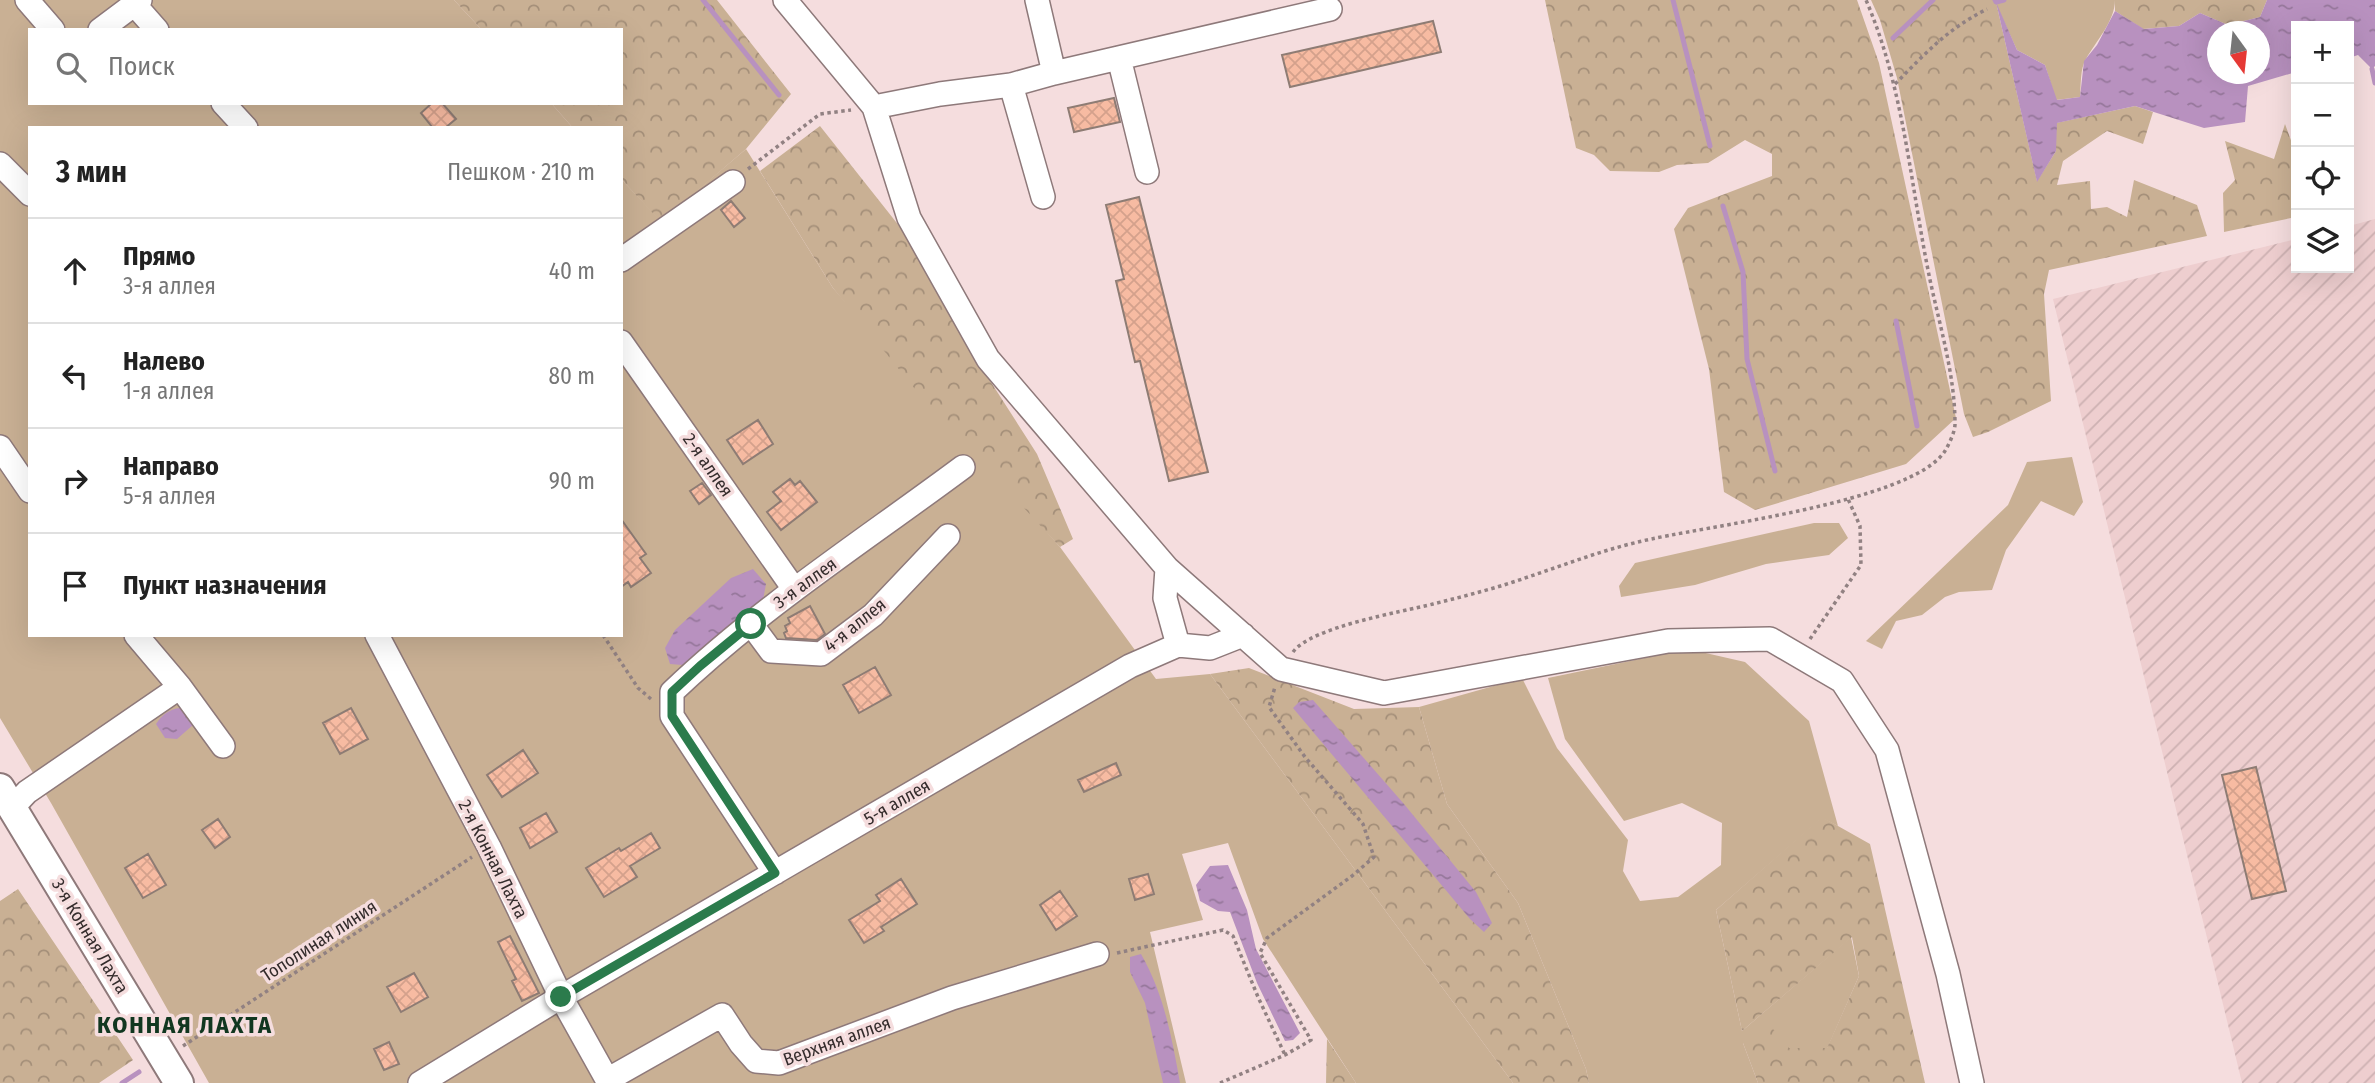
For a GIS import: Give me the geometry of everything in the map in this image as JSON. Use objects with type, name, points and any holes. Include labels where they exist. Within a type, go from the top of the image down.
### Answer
[{"type":"main road","name":"3-я Конная Лахта","points":[[6,798],[179,1083]]},
{"type":"street","points":[[27,0],[51,28]]},
{"type":"street","points":[[785,0],[874,107],[909,218],[989,359],[1167,568],[1281,669],[1384,693],[1668,641],[1770,639],[1842,681],[1887,750],[1948,974],[1972,1083]]},
{"type":"street","points":[[1037,0],[1054,73]]},
{"type":"street","points":[[103,28],[137,2],[156,28]]},
{"type":"street","points":[[874,107],[940,94],[1012,85],[1329,9]]},
{"type":"street","points":[[1119,58],[1147,172]]},
{"type":"street","points":[[1012,85],[1043,197]]},
{"type":"street","points":[[225,105],[244,126]]},
{"type":"street","points":[[0,164],[28,192]]},
{"type":"street","points":[[623,259],[733,182]]},
{"type":"street","name":"2-я аллея","points":[[623,345],[794,589]]},
{"type":"street","points":[[0,447],[28,488]]},
{"type":"street","name":"3-я аллея","points":[[672,716],[672,692],[700,666],[794,589],[963,467]]},
{"type":"street","name":"4-я аллея","points":[[751,624],[771,651],[821,654],[873,615],[948,536]]},
{"type":"street","points":[[1167,568],[1165,597],[1178,645]]},
{"type":"street","points":[[138,637],[180,687],[223,746]]},
{"type":"street","name":"2-я Конная Лахта","points":[[378,637],[489,847],[561,997],[608,1082]]},
{"type":"street","name":"5-я аллея","points":[[420,1083],[561,997],[1130,666],[1178,645],[1210,648],[1251,642]]},
{"type":"street","points":[[6,798],[27,792],[180,687]]},
{"type":"street","points":[[672,716],[775,873]]},
{"type":"street","name":"Верхняя аллея","points":[[608,1082],[722,1014],[741,1044],[756,1061],[779,1063],[952,998],[1097,954]]},
{"type":"path","points":[[1220,1083],[1285,1055],[1311,1040],[1260,953],[1267,938],[1374,857],[1363,824],[1305,757],[1269,707],[1281,669],[1298,645],[1320,634],[1358,622],[1494,588],[1640,542],[1848,499],[1927,469],[1944,452],[1955,428],[1946,352],[1928,272],[1895,84],[1866,0]]},
{"type":"path","points":[[1895,84],[1947,33],[1987,9]]},
{"type":"path","points":[[733,182],[763,156],[821,114],[874,107]]},
{"type":"path","points":[[1800,656],[1861,565],[1860,526],[1848,499]]},
{"type":"path","points":[[604,637],[638,688],[672,716]]},
{"type":"path","name":"Тополиная линия","points":[[165,1058],[489,847]]},
{"type":"path","points":[[1097,954],[1124,952],[1168,940],[1223,930],[1234,936],[1285,1055]]},
{"type":"shaded area","points":[[2375,219],[2375,1083],[2242,1083],[2053,299],[2291,240],[2291,273],[2354,273],[2354,225]]},
{"type":"green space","points":[[0,0],[454,0],[480,28],[28,28],[28,105],[553,105],[571,126],[28,126],[28,637],[623,637],[623,181],[661,221],[746,149],[833,288],[1060,547],[1156,679],[1210,674],[1513,1083],[1356,1083],[1263,939],[1228,843],[1182,854],[1203,920],[1150,932],[1186,1083],[209,1083],[0,718]]},
{"type":"green space","points":[[454,0],[717,0],[791,94],[746,149],[661,222],[623,181],[623,126],[571,126],[553,105],[623,105],[623,28],[480,28]]},
{"type":"green space","points":[[1545,0],[1857,0],[1879,63],[1956,418],[1906,464],[1755,510],[1724,492],[1709,369],[1674,229],[1688,208],[1772,176],[1772,154],[1745,140],[1708,163],[1677,165],[1659,172],[1610,171],[1594,155],[1576,148]]},
{"type":"green space","points":[[1871,0],[1994,0],[2037,181],[2056,151],[2056,123],[2135,106],[2153,112],[2143,144],[2107,131],[2063,161],[2057,185],[2090,181],[2091,209],[2107,207],[2127,217],[2134,180],[2197,205],[2207,236],[2049,270],[2044,294],[2051,401],[1973,437],[1964,414],[1897,78],[1880,20]]},
{"type":"green space","points":[[1994,0],[2115,0],[2112,16],[2084,63],[2080,97],[2056,100],[2045,65],[2017,50]]},
{"type":"green space","points":[[2115,0],[2267,0],[2260,17],[2244,21],[2219,21],[2200,13],[2179,26],[2143,29],[2115,11]]},
{"type":"green space","points":[[2285,124],[2291,140],[2291,218],[2224,232],[2223,193],[2235,180],[2225,141],[2274,159]]},
{"type":"green space","points":[[820,126],[919,251],[987,376],[1037,454],[1073,539],[1060,547],[919,394],[833,288],[760,171]]},
{"type":"green space","points":[[2072,457],[2083,502],[2074,516],[2041,501],[2006,550],[1992,590],[1959,592],[1945,597],[1922,615],[1896,621],[1882,649],[1866,641],[2008,505],[2027,462]]},
{"type":"green space","points":[[1814,523],[1839,523],[1848,538],[1829,555],[1766,564],[1695,585],[1621,597],[1619,586],[1635,563]]},
{"type":"green space","points":[[1688,649],[1745,662],[1809,721],[1838,826],[1822,818],[1716,910],[1742,1031],[1851,937],[1859,976],[1827,1049],[1743,1043],[1758,1083],[1589,1083],[1586,1069],[1518,903],[1447,804],[1419,707],[1522,678],[1557,748],[1628,840],[1623,871],[1640,901],[1678,897],[1721,865],[1722,823],[1682,803],[1624,821],[1565,739],[1548,678]]},
{"type":"green space","points":[[1249,668],[1354,709],[1419,707],[1447,804],[1518,903],[1586,1069],[1589,1083],[1513,1083],[1210,674]]},
{"type":"green space","points":[[1822,817],[1870,844],[1925,1083],[1758,1083],[1743,1043],[1773,1029],[1789,1048],[1827,1048],[1859,976],[1852,937],[1742,1031],[1716,910]]},
{"type":"green space","points":[[18,889],[133,1060],[99,1083],[0,1083],[0,901]]},
{"type":"green space","points":[[1327,1039],[1356,1083],[1326,1083]]},
{"type":"water","points":[[2267,0],[2375,0],[2375,66],[2372,69],[2358,55],[2354,56],[2354,21],[2291,21],[2291,73],[2270,80],[2270,21],[2244,21],[2260,17]]},
{"type":"water","points":[[1996,2],[2017,50],[2045,65],[2057,100],[2080,97],[2084,61],[2097,45],[2115,11],[2144,29],[2179,26],[2200,13],[2219,21],[2207,21],[2207,84],[2255,84],[2248,86],[2245,122],[2204,128],[2135,106],[2057,123],[2056,151],[2037,182]]},
{"type":"water","points":[[753,569],[766,584],[763,600],[682,665],[670,664],[665,648],[675,630],[731,578]]},
{"type":"water","points":[[1313,700],[1476,892],[1492,923],[1484,932],[1470,919],[1293,708],[1299,702]]},
{"type":"water","points":[[180,708],[193,725],[177,739],[165,738],[156,724],[166,713]]},
{"type":"water","points":[[1228,865],[1247,910],[1256,949],[1300,1033],[1293,1040],[1285,1041],[1257,983],[1230,912],[1218,911],[1200,901],[1196,885],[1210,866]]},
{"type":"water","points":[[1141,954],[1161,1001],[1180,1083],[1163,1083],[1145,1003],[1130,972],[1130,957]]},
{"type":"building","points":[[1433,21],[1441,52],[1290,87],[1282,55]]},
{"type":"building","points":[[1114,98],[1120,122],[1074,132],[1068,108]]},
{"type":"building","points":[[430,105],[444,105],[456,119],[447,126],[431,126],[421,113]]},
{"type":"building","points":[[1139,197],[1208,472],[1169,481],[1140,361],[1135,362],[1116,281],[1124,279],[1106,205]]},
{"type":"building","points":[[731,201],[745,218],[734,227],[721,210]]},
{"type":"building","points":[[758,420],[773,444],[743,464],[727,440]]},
{"type":"building","points":[[790,479],[795,485],[800,481],[817,502],[781,530],[767,512],[781,501],[773,492]]},
{"type":"building","points":[[702,483],[711,495],[699,504],[690,491]]},
{"type":"building","points":[[623,522],[646,554],[640,558],[651,573],[631,587],[628,582],[623,586]]},
{"type":"building","points":[[810,606],[825,634],[817,640],[786,638],[785,626],[790,623],[788,618]]},
{"type":"building","points":[[875,667],[891,695],[859,713],[843,685]]},
{"type":"building","points":[[351,708],[368,739],[340,754],[323,723]]},
{"type":"building","points":[[523,750],[538,773],[502,797],[487,775]]},
{"type":"building","points":[[1116,763],[1121,775],[1084,792],[1078,780]]},
{"type":"building","points":[[2256,767],[2286,891],[2252,899],[2222,775]]},
{"type":"building","points":[[546,813],[557,832],[530,848],[520,828]]},
{"type":"building","points":[[218,819],[230,837],[215,848],[202,830]]},
{"type":"building","points":[[651,833],[660,848],[630,866],[637,877],[604,897],[586,868]]},
{"type":"building","points":[[148,854],[166,885],[143,898],[125,868]]},
{"type":"building","points":[[1148,874],[1154,894],[1135,900],[1129,879]]},
{"type":"building","points":[[901,879],[917,904],[881,927],[884,931],[864,943],[849,920],[880,901],[876,895]]},
{"type":"building","points":[[1060,891],[1077,916],[1056,930],[1040,905]]},
{"type":"building","points":[[510,936],[539,993],[522,1001],[512,981],[516,979],[498,942]]},
{"type":"building","points":[[414,973],[428,997],[401,1012],[387,987]]},
{"type":"building","points":[[389,1042],[399,1064],[384,1070],[374,1049]]},
{"type":"waterway","points":[[703,0],[779,95]]},
{"type":"waterway","points":[[1673,0],[1710,146]]},
{"type":"waterway","points":[[1893,38],[1933,0]]},
{"type":"waterway","points":[[1995,0],[2004,0]]},
{"type":"waterway","points":[[2372,69],[2375,83]]},
{"type":"waterway","points":[[1723,206],[1743,272],[1747,359],[1775,471]]},
{"type":"waterway","points":[[1896,321],[1917,426]]},
{"type":"waterway","points":[[122,1083],[139,1072]]},
{"type":"district","name":"КОННАЯ ЛАХТА","points":[[185,1025]]},
{"type":"route","points":[[561,997],[775,873],[672,716],[672,692],[751,624]]}]
